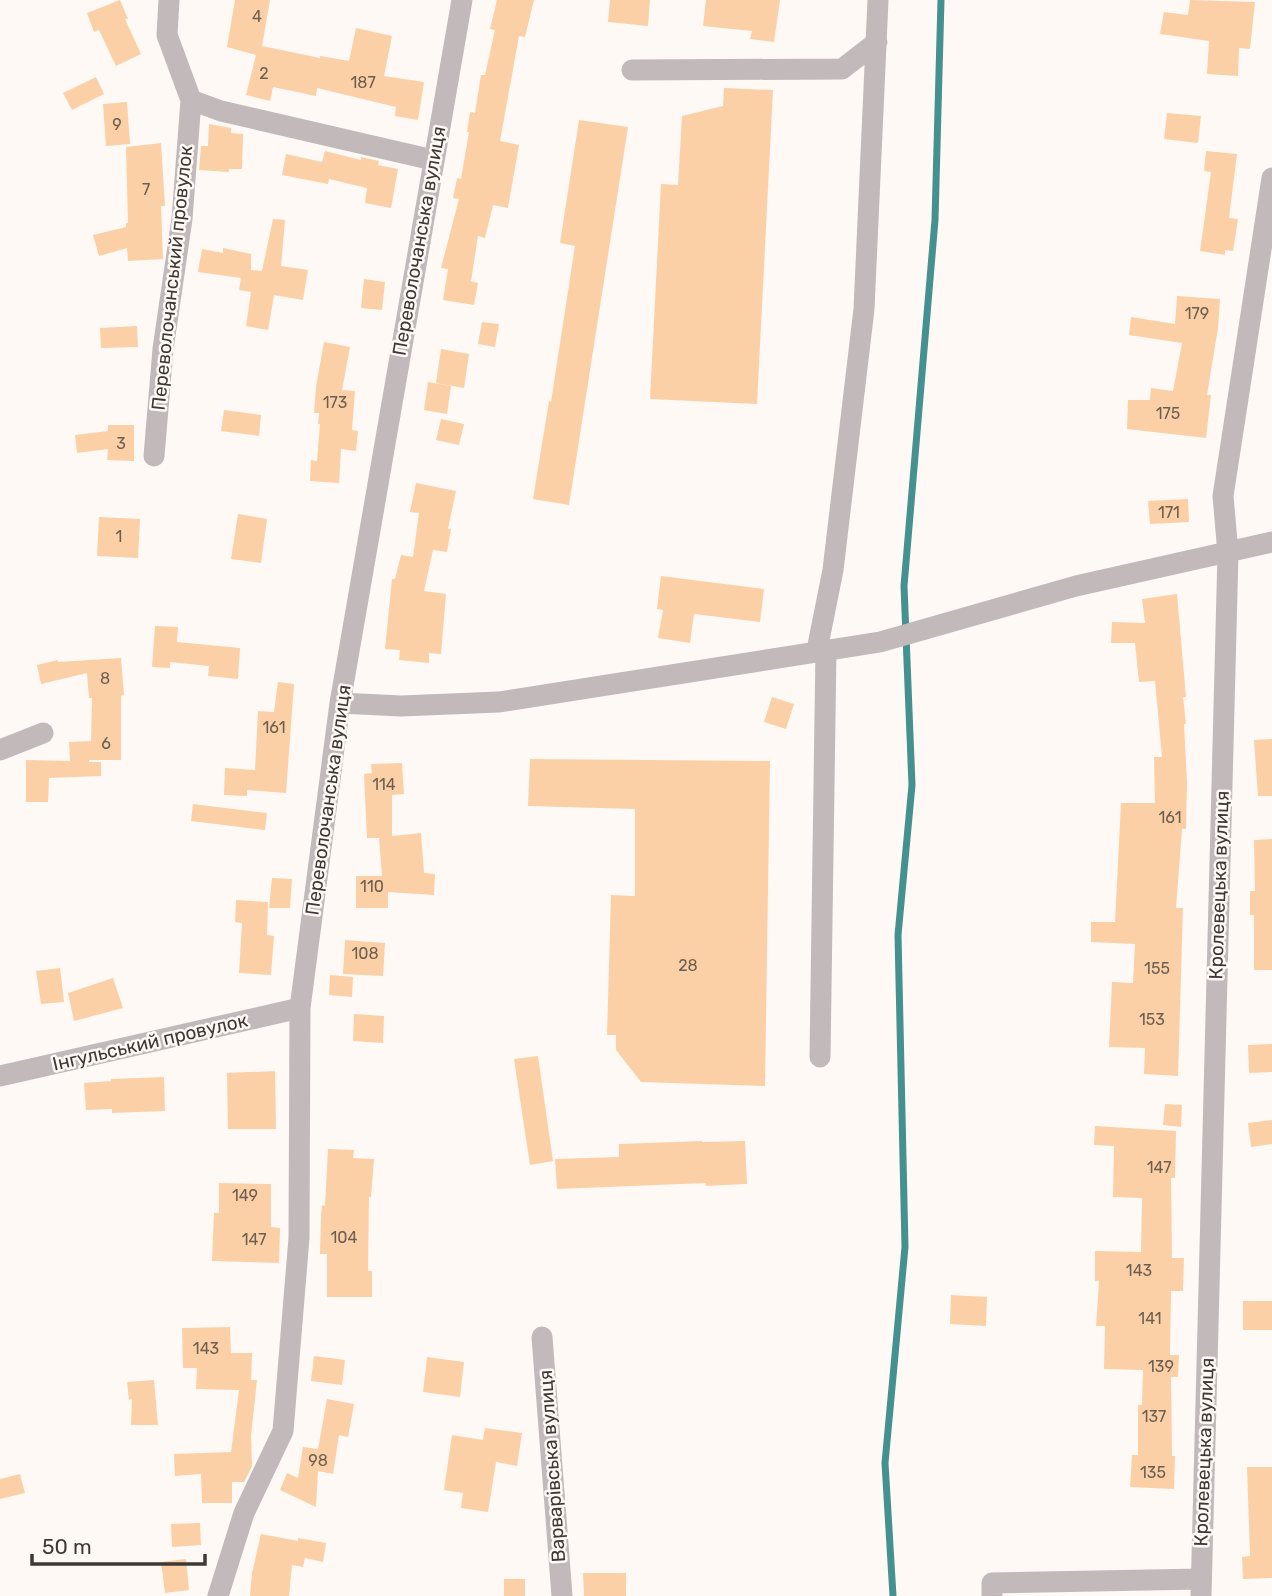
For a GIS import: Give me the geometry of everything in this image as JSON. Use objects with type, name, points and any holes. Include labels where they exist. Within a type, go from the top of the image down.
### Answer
[{"type":"street","name":"Переволочанський провулок","points":[[154,456],[163,349],[182,219],[191,100],[167,35],[169,0]]},
{"type":"street","name":"Переволочанська вулиця","points":[[218,1596],[244,1513],[283,1431],[299,1238],[300,1008],[340,703],[462,0]]},
{"type":"street","points":[[820,1057],[822,650],[864,309],[878,0]]},
{"type":"street","points":[[632,70],[842,69],[877,42]]},
{"type":"street","points":[[191,100],[221,111],[433,160]]},
{"type":"street","name":"Кролевецька вулиця","points":[[1201,1588],[1228,553],[1223,496],[1272,178]]},
{"type":"street","points":[[340,703],[401,706],[499,702],[880,642],[1076,586],[1272,542]]},
{"type":"street","points":[[0,750],[43,733]]},
{"type":"street","name":"Інгульський провулок","points":[[0,1076],[300,1008]]},
{"type":"street","name":"Варварівська вулиця","points":[[542,1337],[562,1596]]},
{"type":"street","points":[[992,1596],[992,1583],[1201,1588]]},
{"type":"building","points":[[120,0],[128,19],[125,19],[141,54],[116,66],[99,30],[94,32],[87,13]]},
{"type":"building","points":[[235,0],[270,0],[262,46],[349,61],[356,28],[392,36],[384,76],[424,82],[418,120],[395,116],[396,107],[317,88],[316,96],[273,87],[270,101],[246,95],[256,55],[227,47]]},
{"type":"building","points":[[497,0],[534,0],[525,37],[519,36],[500,141],[519,145],[508,208],[493,205],[485,238],[478,236],[471,281],[478,283],[474,305],[443,300],[448,269],[441,268],[459,199],[453,198],[457,178],[461,179],[470,112],[475,113],[481,75],[485,75],[495,30],[490,29]]},
{"type":"building","points":[[610,0],[650,0],[648,26],[608,22]]},
{"type":"building","points":[[706,0],[780,0],[774,42],[750,39],[752,31],[703,26]]},
{"type":"building","points":[[1190,0],[1255,2],[1250,49],[1239,48],[1238,76],[1207,74],[1209,41],[1160,34],[1164,12],[1188,15]]},
{"type":"building","points":[[96,77],[104,94],[72,110],[63,93]]},
{"type":"building","points":[[724,88],[773,90],[757,404],[650,399],[661,184],[678,185],[682,116],[723,106]]},
{"type":"building","points":[[127,102],[130,144],[106,146],[103,104]]},
{"type":"building","points":[[1167,113],[1201,116],[1198,143],[1164,139]]},
{"type":"building","points":[[579,120],[628,127],[569,505],[533,499],[575,246],[560,243]]},
{"type":"building","points":[[209,124],[231,128],[231,133],[243,134],[242,169],[229,169],[229,172],[199,170],[201,146],[208,146]]},
{"type":"building","points":[[161,143],[165,206],[161,206],[163,259],[128,261],[127,248],[99,256],[93,235],[126,227],[128,223],[126,147]]},
{"type":"building","points":[[325,151],[361,160],[361,157],[379,161],[378,165],[398,169],[391,208],[365,203],[367,188],[329,179],[328,184],[282,175],[286,154],[322,162]]},
{"type":"building","points":[[1206,151],[1237,154],[1229,218],[1238,219],[1233,251],[1225,250],[1225,255],[1200,251],[1211,172],[1204,171]]},
{"type":"building","points":[[273,219],[285,220],[281,266],[308,270],[303,300],[274,295],[268,330],[246,326],[251,292],[239,290],[241,278],[198,272],[202,249],[223,253],[223,248],[251,254],[251,270],[262,271]]},
{"type":"building","points":[[364,279],[385,282],[382,310],[361,308]]},
{"type":"building","points":[[1177,296],[1220,299],[1207,395],[1211,395],[1206,438],[1127,429],[1128,400],[1150,400],[1151,388],[1173,391],[1182,343],[1129,335],[1131,317],[1175,324]]},
{"type":"building","points":[[482,322],[499,324],[495,347],[478,344]]},
{"type":"building","points":[[137,326],[138,347],[101,348],[100,328]]},
{"type":"building","points":[[324,342],[350,347],[342,390],[355,391],[352,430],[358,431],[356,451],[341,449],[339,483],[310,481],[311,460],[317,461],[320,424],[319,413],[314,413]]},
{"type":"building","points":[[441,349],[469,354],[464,388],[436,383]]},
{"type":"building","points":[[428,382],[451,386],[447,414],[424,410]]},
{"type":"building","points":[[224,410],[261,415],[259,436],[221,431]]},
{"type":"building","points":[[441,419],[464,424],[459,445],[436,440]]},
{"type":"building","points":[[108,425],[134,425],[134,461],[107,460],[108,449],[77,453],[75,435],[108,431]]},
{"type":"building","points":[[416,483],[456,491],[448,529],[451,529],[447,552],[433,550],[424,591],[446,594],[441,654],[429,653],[429,663],[399,660],[400,650],[385,649],[392,579],[395,579],[401,555],[413,557],[419,513],[410,512]]},
{"type":"building","points":[[1188,499],[1189,522],[1150,524],[1148,501]]},
{"type":"building","points":[[238,514],[267,519],[261,563],[231,559]]},
{"type":"building","points":[[99,517],[140,519],[138,558],[97,556]]},
{"type":"building","points":[[661,576],[764,589],[760,622],[694,614],[690,643],[658,638],[663,610],[657,609]]},
{"type":"building","points":[[1177,594],[1186,697],[1183,697],[1187,783],[1186,829],[1182,829],[1176,908],[1183,908],[1178,1076],[1144,1074],[1145,1048],[1109,1047],[1112,982],[1133,983],[1135,944],[1091,942],[1091,922],[1115,922],[1121,803],[1155,803],[1154,757],[1162,757],[1155,681],[1139,682],[1135,643],[1111,643],[1112,622],[1145,623],[1142,599]]},
{"type":"building","points":[[155,626],[178,627],[177,642],[240,648],[238,679],[208,676],[209,666],[170,662],[170,668],[152,667]]},
{"type":"building","points":[[121,658],[124,695],[121,696],[121,760],[89,760],[101,762],[101,776],[49,778],[48,802],[26,802],[26,760],[70,761],[69,742],[91,741],[92,698],[89,698],[87,673],[41,684],[37,665],[58,660]]},
{"type":"building","points":[[278,682],[294,684],[286,793],[247,790],[247,796],[224,795],[225,768],[255,770],[258,711],[274,712]]},
{"type":"building","points":[[772,697],[794,704],[786,729],[764,722]]},
{"type":"building","points":[[1272,739],[1272,796],[1258,796],[1254,740]]},
{"type":"building","points":[[530,759],[770,761],[765,1086],[641,1082],[616,1050],[616,1035],[607,1035],[611,895],[635,896],[635,809],[528,806]]},
{"type":"building","points":[[402,763],[404,794],[392,795],[392,836],[421,833],[424,873],[435,874],[434,895],[388,892],[388,908],[356,908],[356,876],[382,876],[379,838],[367,838],[364,774],[372,773],[371,764]]},
{"type":"building","points":[[193,804],[267,813],[265,830],[191,821]]},
{"type":"building","points":[[1272,839],[1272,970],[1254,970],[1254,915],[1250,915],[1250,891],[1255,891],[1254,840]]},
{"type":"building","points":[[272,878],[292,879],[290,908],[269,908]]},
{"type":"building","points":[[236,900],[268,902],[267,935],[274,936],[271,975],[239,973],[242,923],[235,922]]},
{"type":"building","points":[[345,940],[385,943],[383,976],[343,974]]},
{"type":"building","points":[[60,968],[64,1002],[41,1004],[36,971]]},
{"type":"building","points":[[330,975],[353,977],[352,997],[329,995]]},
{"type":"building","points":[[113,978],[123,1008],[74,1021],[68,993]]},
{"type":"building","points":[[354,1014],[384,1016],[383,1043],[353,1041]]},
{"type":"building","points":[[1272,1044],[1272,1072],[1249,1073],[1248,1045]]},
{"type":"building","points":[[538,1056],[553,1161],[530,1165],[514,1059]]},
{"type":"building","points":[[275,1071],[276,1129],[228,1129],[227,1073]]},
{"type":"building","points":[[164,1077],[165,1111],[112,1113],[112,1109],[86,1110],[84,1083]]},
{"type":"building","points":[[1165,1104],[1182,1105],[1181,1127],[1163,1125]]},
{"type":"building","points":[[1272,1120],[1272,1144],[1251,1147],[1248,1123]]},
{"type":"building","points":[[1095,1126],[1176,1131],[1175,1178],[1171,1178],[1172,1258],[1184,1258],[1183,1291],[1171,1291],[1170,1355],[1179,1355],[1178,1377],[1171,1377],[1174,1489],[1130,1487],[1132,1455],[1138,1455],[1138,1405],[1142,1405],[1143,1370],[1104,1369],[1105,1326],[1096,1326],[1099,1281],[1095,1281],[1095,1251],[1141,1252],[1142,1198],[1113,1197],[1114,1146],[1094,1145]]},
{"type":"building","points":[[745,1141],[747,1184],[557,1189],[555,1159],[619,1157],[619,1144]]},
{"type":"building","points":[[328,1149],[354,1150],[353,1158],[374,1159],[369,1197],[368,1271],[372,1271],[372,1297],[327,1297],[327,1254],[320,1254]]},
{"type":"building","points":[[219,1183],[271,1184],[271,1227],[280,1228],[279,1263],[212,1261],[214,1213],[219,1213]]},
{"type":"building","points":[[951,1295],[987,1297],[986,1326],[950,1324]]},
{"type":"building","points":[[1243,1301],[1272,1301],[1272,1330],[1243,1330]]},
{"type":"building","points":[[230,1327],[231,1353],[252,1353],[251,1380],[257,1380],[251,1436],[252,1466],[244,1482],[232,1482],[232,1503],[202,1503],[201,1474],[175,1476],[174,1454],[231,1452],[239,1390],[196,1389],[197,1368],[183,1368],[182,1328]]},
{"type":"building","points":[[314,1356],[345,1360],[342,1385],[311,1381]]},
{"type":"building","points":[[427,1357],[464,1362],[460,1397],[423,1392]]},
{"type":"building","points":[[154,1380],[158,1425],[131,1425],[132,1399],[129,1400],[127,1382]]},
{"type":"building","points":[[327,1399],[354,1404],[348,1437],[339,1435],[333,1474],[318,1471],[316,1507],[280,1490],[287,1473],[298,1478],[303,1447],[318,1449]]},
{"type":"building","points":[[485,1428],[522,1433],[517,1466],[496,1462],[488,1512],[461,1508],[463,1493],[444,1490],[452,1435],[483,1440]]},
{"type":"building","points":[[1247,1467],[1272,1467],[1272,1578],[1243,1579],[1242,1557],[1250,1556]]},
{"type":"building","points":[[20,1474],[25,1493],[0,1499],[0,1479]]},
{"type":"building","points":[[200,1523],[201,1545],[172,1547],[171,1524]]},
{"type":"building","points":[[261,1534],[326,1543],[323,1562],[305,1558],[303,1567],[292,1565],[289,1596],[250,1596]]},
{"type":"building","points":[[186,1559],[189,1590],[165,1593],[161,1562]]},
{"type":"building","points":[[583,1573],[626,1573],[626,1596],[584,1596]]},
{"type":"building","points":[[504,1579],[525,1579],[525,1596],[504,1596]]},
{"type":"waterway","points":[[893,1596],[885,1463],[905,1247],[898,935],[912,785],[904,586],[935,220],[941,0]]}]
